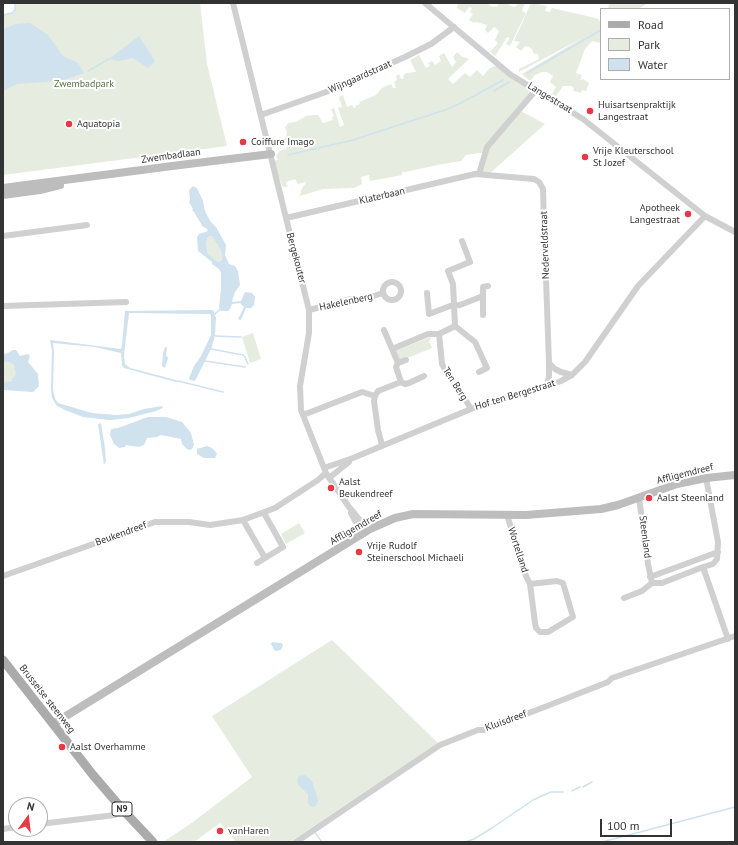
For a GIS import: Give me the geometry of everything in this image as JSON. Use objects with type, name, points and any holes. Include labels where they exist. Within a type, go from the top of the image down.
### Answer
[{"type":"main road","name":"Brusselse steenweg","points":[[3,660],[93,776],[122,810],[153,842]]},
{"type":"street","name":"Bergekouter","points":[[234,3],[309,310],[308,333],[300,386],[301,410],[327,473],[349,507],[363,524],[365,532]]},
{"type":"street","name":"Langestraat","points":[[425,3],[511,74],[583,119],[705,216],[735,232]]},
{"type":"street","name":"Wijngaardstraat","points":[[261,115],[326,92],[405,57],[431,44],[454,27]]},
{"type":"street","points":[[478,174],[487,147],[536,90]]},
{"type":"street","name":"Zwembadlaan","points":[[3,188],[74,180],[180,165],[272,158]]},
{"type":"street","name":"Klaterbaan","points":[[286,218],[478,174],[487,176]]},
{"type":"street","name":"Nederveldstraat","points":[[487,176],[534,179],[539,182],[543,189],[549,363],[547,386]]},
{"type":"street","name":"Zwembadlaan","points":[[3,194],[40,190],[74,180]]},
{"type":"street","points":[[3,194],[26,190],[26,185]]},
{"type":"street","name":"Hof ten Bergestraat","points":[[327,473],[353,458],[382,445],[470,409],[547,386],[572,375],[589,356],[638,286],[705,216]]},
{"type":"street","points":[[3,236],[87,225]]},
{"type":"street","points":[[462,241],[470,262],[448,271],[453,284],[456,326],[475,342],[486,368],[479,372]]},
{"type":"street","points":[[483,315],[483,287],[488,286]]},
{"type":"street","name":"Hakelenberg","points":[[309,310],[351,300],[357,301],[383,293]]},
{"type":"street","points":[[427,293],[429,314],[454,305],[460,305],[483,296]]},
{"type":"street","points":[[3,306],[126,302]]},
{"type":"street","points":[[392,349],[428,334],[439,334],[456,326]]},
{"type":"street","points":[[384,330],[398,363],[396,367],[401,382]]},
{"type":"street","name":"Ten Berg","points":[[439,334],[442,364],[451,380],[466,399],[470,409]]},
{"type":"street","points":[[398,363],[406,360]]},
{"type":"street","points":[[549,363],[555,369],[572,375]]},
{"type":"street","points":[[382,445],[378,430],[374,401],[378,391],[401,382],[405,384],[409,383],[424,376]]},
{"type":"street","points":[[303,415],[362,392],[375,396]]},
{"type":"street","name":"Hof ten Bergestraat","points":[[327,473],[353,458]]},
{"type":"street","name":"Beukendreef","points":[[3,576],[155,522],[189,522],[210,525],[244,520],[264,513],[295,496],[327,473]]},
{"type":"street","name":"Affligemdreef","points":[[52,724],[365,532],[395,518],[413,514],[507,515],[544,514],[601,509],[677,484],[706,478],[735,475]]},
{"type":"street","points":[[651,580],[662,583],[713,564],[717,559],[718,552],[715,523],[706,478]]},
{"type":"street","name":"Steenland","points":[[638,498],[651,580]]},
{"type":"street","points":[[257,563],[283,547],[264,513]]},
{"type":"street","name":"Wortelland","points":[[507,515],[526,576],[530,584],[536,628],[540,632],[548,632],[573,617],[563,583],[557,581],[530,584]]},
{"type":"street","points":[[244,520],[265,558]]},
{"type":"street","points":[[624,598],[642,591],[651,580],[718,552]]},
{"type":"street","points":[[703,568],[728,639]]},
{"type":"street","name":"Kluisdreef","points":[[296,842],[440,746],[478,730],[484,730],[608,682],[612,678],[735,636]]},
{"type":"street","points":[[48,823],[115,815],[122,810]]},
{"type":"green space","name":"Zwembadpark","points":[[15,3],[200,3],[207,64],[227,146],[3,175],[3,15],[12,13],[15,10]]},
{"type":"green space","points":[[458,3],[486,3],[493,7],[497,7],[499,3],[505,3],[514,7],[520,3],[525,3],[522,11],[526,13],[510,46],[506,44],[510,38],[507,37],[495,56],[490,52],[498,43],[495,40],[499,31],[494,27],[488,33],[485,30],[487,25],[476,22],[474,23],[469,20],[473,14],[470,12],[472,8],[469,7],[465,13],[457,8]]},
{"type":"green space","points":[[531,3],[547,6],[545,11],[550,12],[552,8],[595,18],[600,22],[600,43],[592,41],[585,49],[576,73],[582,75],[580,80],[583,79],[589,83],[586,91],[582,90],[581,93],[574,91],[573,87],[571,86],[563,86],[556,96],[552,94],[556,87],[550,82],[553,76],[547,72],[542,72],[535,75],[530,81],[522,74],[584,37],[519,72],[519,69],[539,59],[538,54],[534,54],[532,49],[529,47],[525,46],[521,51],[516,47],[520,42],[514,41]]},
{"type":"green space","points":[[609,3],[648,3],[640,8],[608,8]]},
{"type":"green space","points":[[457,52],[461,56],[469,59],[448,79],[453,84],[465,73],[470,77],[477,70],[483,76],[490,68],[496,66],[536,90],[519,110],[545,124],[487,176],[479,174],[484,153],[479,153],[466,155],[461,161],[402,172],[402,175],[370,181],[369,175],[361,177],[362,184],[354,188],[323,189],[300,196],[301,190],[306,182],[298,184],[295,179],[286,182],[287,187],[283,187],[272,161],[278,160],[276,156],[280,151],[286,149],[287,145],[285,139],[287,133],[285,127],[289,123],[296,122],[306,116],[314,115],[318,115],[323,123],[333,120],[332,117],[334,116],[331,109],[334,108],[340,127],[344,125],[338,108],[342,107],[339,97],[343,95],[347,107],[352,105],[354,108],[360,104],[359,102],[376,95],[382,88],[391,84],[393,88],[396,88],[394,82],[397,80],[396,76],[399,74],[401,79],[404,78],[403,76],[406,73],[416,72],[410,60],[419,55],[426,68],[430,66],[428,63],[432,61],[435,65],[441,61],[439,56],[444,53],[452,67],[456,62],[453,57]]},
{"type":"green space","points":[[212,236],[221,251],[222,260],[218,262],[208,254],[206,242],[208,237]]},
{"type":"green space","points":[[253,333],[261,359],[250,363],[242,337]]},
{"type":"green space","points":[[430,337],[431,339],[429,341],[432,348],[400,361],[395,351]]},
{"type":"green space","points":[[3,362],[9,362],[14,365],[16,369],[14,379],[7,382],[3,382]]},
{"type":"green space","points":[[299,523],[305,533],[286,544],[281,534]]},
{"type":"green space","points":[[332,640],[438,743],[290,842],[236,842],[220,823],[194,842],[163,842],[193,822],[252,777],[212,716]]},
{"type":"water","points":[[30,23],[48,35],[63,56],[78,63],[84,73],[61,81],[17,84],[3,91],[3,29],[16,24]]},
{"type":"water","points":[[139,36],[155,61],[148,68],[133,58],[118,61],[109,59]]},
{"type":"water","points":[[193,186],[197,188],[210,221],[216,227],[226,245],[225,255],[229,264],[235,266],[238,271],[240,285],[235,292],[232,301],[241,301],[245,292],[252,293],[255,297],[254,305],[251,308],[246,308],[241,320],[238,319],[244,307],[240,303],[232,304],[228,311],[221,311],[219,308],[221,273],[219,269],[212,264],[212,262],[198,251],[197,237],[199,234],[208,231],[203,227],[192,210],[193,209],[189,202],[189,190]],"holes":[[[212,236],[221,251],[222,260],[218,262],[208,254],[206,242],[208,237]]]},
{"type":"water","points":[[125,311],[214,311],[214,315],[216,317],[215,336],[211,349],[195,381],[190,380],[189,378],[211,335],[210,314],[129,313],[124,355],[125,364],[130,368],[178,381],[176,382],[124,368],[122,365],[121,353],[95,347],[53,343],[53,389],[55,399],[58,403],[92,413],[116,415],[129,414],[144,409],[162,406],[163,408],[129,418],[110,420],[83,417],[57,406],[52,398],[52,351],[50,340],[121,349]]},
{"type":"water","points":[[165,347],[167,347],[166,355],[168,358],[165,368],[162,366]]},
{"type":"water","points":[[16,350],[20,356],[28,354],[30,356],[28,362],[38,374],[39,386],[33,392],[3,390],[3,382],[11,381],[16,374],[14,365],[9,362],[3,362],[3,353],[6,354]]},
{"type":"water","points":[[148,417],[166,417],[182,422],[191,433],[194,445],[191,450],[187,449],[182,444],[181,439],[161,435],[147,438],[144,445],[139,447],[126,445],[125,447],[119,448],[114,444],[110,435],[111,429],[118,428]]},
{"type":"water","points":[[101,423],[106,461],[104,465],[98,424]]},
{"type":"water","points":[[207,446],[212,448],[217,454],[215,458],[204,458],[197,454],[197,449]]},
{"type":"water","points":[[272,642],[281,643],[283,645],[281,650],[275,651],[271,644]]},
{"type":"water","points":[[305,775],[312,781],[318,800],[314,807],[310,806],[308,803],[308,794],[299,786],[297,780],[299,776]]},
{"type":"waterway","points":[[3,15],[12,13],[15,10],[15,3]]},
{"type":"waterway","points":[[527,73],[600,31]]},
{"type":"waterway","points":[[88,71],[109,59]]},
{"type":"waterway","points":[[288,155],[353,140],[445,110],[503,80]]},
{"type":"waterway","points":[[494,91],[509,82]]},
{"type":"waterway","points":[[214,315],[220,309]]},
{"type":"waterway","points":[[215,336],[241,337]]},
{"type":"waterway","points":[[211,349],[243,355],[248,364]]},
{"type":"waterway","points":[[205,361],[245,367]]},
{"type":"waterway","points":[[178,381],[223,392]]},
{"type":"waterway","points":[[583,787],[592,782]]},
{"type":"waterway","points":[[572,791],[580,787]]},
{"type":"waterway","points":[[465,842],[474,839],[492,828],[533,800],[551,792],[563,792]]},
{"type":"waterway","points":[[602,842],[735,807]]},
{"type":"waterway","points":[[315,833],[322,842]]},
{"type":"place","name":"Huisartsenpraktijk Langestraat","points":[[590,111]]},
{"type":"place","name":"Aquatopia","points":[[69,124]]},
{"type":"place","name":"Coiffure Imago","points":[[243,142]]},
{"type":"place","name":"Vrije Kleuterschool St Jozef","points":[[585,157]]},
{"type":"place","name":"Apotheek Langestraat","points":[[688,214]]},
{"type":"place","name":"Aalst Beukendreef","points":[[331,488]]},
{"type":"place","name":"Aalst Steenland","points":[[649,498]]},
{"type":"place","name":"Vrije Rudolf Steinerschool Michaeli","points":[[359,552]]},
{"type":"place","name":"Aalst Overhamme","points":[[62,747]]},
{"type":"place","name":"vanHaren","points":[[220,831]]}]
